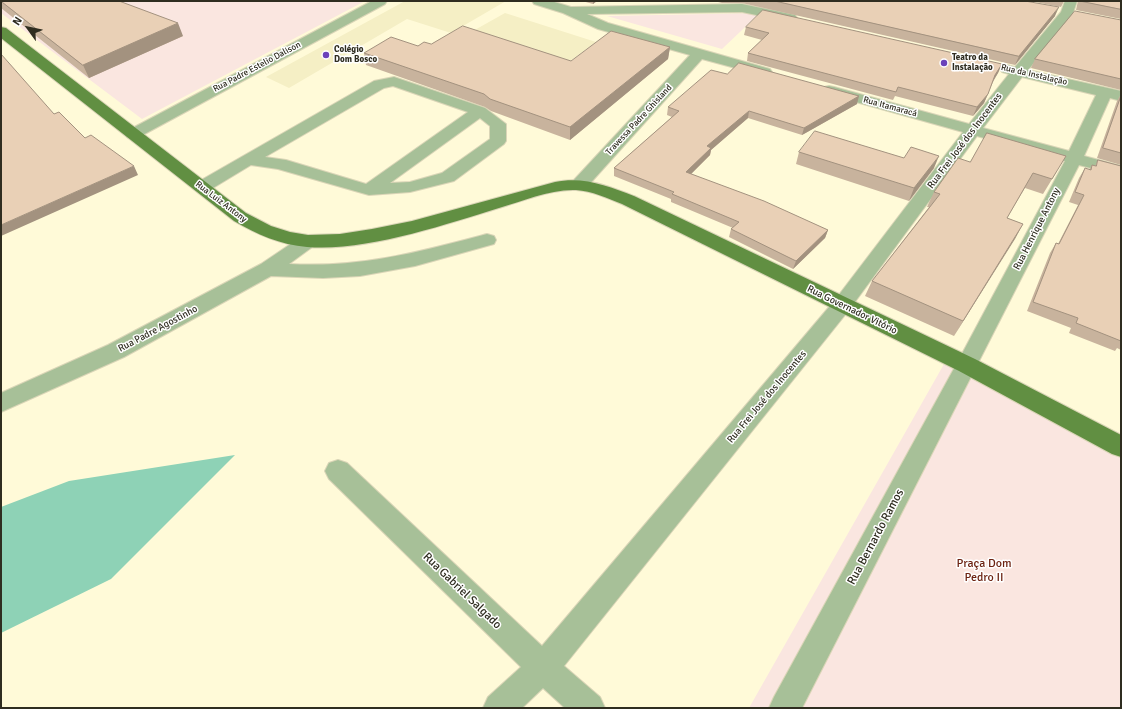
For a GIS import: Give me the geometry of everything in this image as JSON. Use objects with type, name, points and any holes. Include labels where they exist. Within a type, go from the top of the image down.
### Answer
[{"type":"main road","name":"Rua Luiz Antony","points":[[1,31],[240,217],[257,228],[280,236],[308,241],[340,240],[374,235],[418,225],[540,190],[579,185]]},
{"type":"main road","name":"Rua Governador Vitório","points":[[579,185],[604,191],[628,200],[967,365],[1121,447]]},
{"type":"street","name":"Rua Padre Estelio Dalison","points":[[133,134],[381,1]]},
{"type":"street","points":[[538,1],[568,10],[603,26],[775,75]]},
{"type":"street","points":[[568,10],[745,5],[803,21]]},
{"type":"street","points":[[1053,11],[1069,7],[1083,16]]},
{"type":"street","name":"Rua Frei José dos Inocentes","points":[[499,708],[543,668],[842,305],[973,130],[1069,7]]},
{"type":"street","name":"Travessa Padre Ghisland","points":[[579,185],[699,54]]},
{"type":"street","name":"Rua da Instalação","points":[[995,66],[1121,96]]},
{"type":"street","points":[[202,187],[379,84],[394,81],[480,111],[498,124],[498,141],[448,177],[410,187],[370,190],[314,176],[280,164],[249,160]]},
{"type":"street","name":"Rua Itamaracá","points":[[813,86],[1075,157],[1121,171]]},
{"type":"street","name":"Rua Henrique Antony","points":[[967,365],[1075,157],[1105,92]]},
{"type":"street","points":[[370,190],[480,111]]},
{"type":"street","points":[[268,269],[340,272],[406,262],[487,240]]},
{"type":"street","name":"Rua Padre Agostinho","points":[[1,403],[116,352],[268,269],[308,241]]},
{"type":"street","name":"Rua Bernardo Ramos","points":[[785,708],[967,365]]},
{"type":"street","name":"Rua Gabriel Salgado","points":[[338,470],[543,668],[589,708]]},
{"type":"shaded area","name":"Colégio Dom Bosco","points":[[405,1],[506,1],[451,33],[407,19],[289,88],[266,77]]},
{"type":"shaded area","points":[[505,13],[596,42],[559,69],[464,36]]},
{"type":"shaded area","points":[[235,455],[111,579],[1,633],[1,507],[69,481]]},
{"type":"green space","points":[[1,1],[365,1],[142,119],[1,13]]},
{"type":"green space","points":[[760,13],[722,49],[607,16]]},
{"type":"green space","name":"Praça Dom Pedro II","points":[[948,357],[1121,444],[1121,708],[749,708]]},
{"type":"building","points":[[1,1],[119,1],[178,23],[83,65]]},
{"type":"building","points":[[775,1],[1025,1],[1059,7],[1019,56]]},
{"type":"building","points":[[1080,1],[1121,1],[1121,9]]},
{"type":"building","points":[[763,10],[1002,64],[995,75],[988,94],[977,107],[898,87],[896,92],[748,53],[769,33],[746,27]]},
{"type":"building","points":[[1075,11],[1121,20],[1121,79],[1035,59]]},
{"type":"building","points":[[463,26],[571,61],[611,31],[670,47],[570,127],[490,99],[484,94],[364,53],[391,37],[418,46],[424,42],[431,44]]},
{"type":"building","points":[[1,54],[54,114],[59,112],[85,138],[91,135],[134,166],[1,225]]},
{"type":"building","points":[[739,63],[859,96],[804,128],[749,111],[707,146],[711,148],[686,172],[764,201],[828,230],[796,261],[731,229],[739,222],[672,194],[674,192],[614,168],[679,111],[668,107],[711,70],[727,74]]},
{"type":"building","points":[[1121,96],[1121,153],[1103,148]]},
{"type":"building","points":[[815,131],[904,158],[911,147],[939,156],[914,188],[799,152]]},
{"type":"building","points":[[987,133],[1066,156],[1052,179],[1033,173],[1007,218],[1023,224],[963,321],[872,281],[940,194],[934,192],[958,158],[970,162]]},
{"type":"building","points":[[1098,160],[1121,166],[1121,341],[1076,323],[1078,318],[1033,302],[1056,243],[1059,244],[1084,195],[1075,192],[1085,168],[1091,170],[1092,165],[1096,166]]},
{"type":"place","name":"Colégio Dom Bosco","points":[[326,55]]},
{"type":"place","name":"Teatro da Instalação","points":[[944,63]]}]
